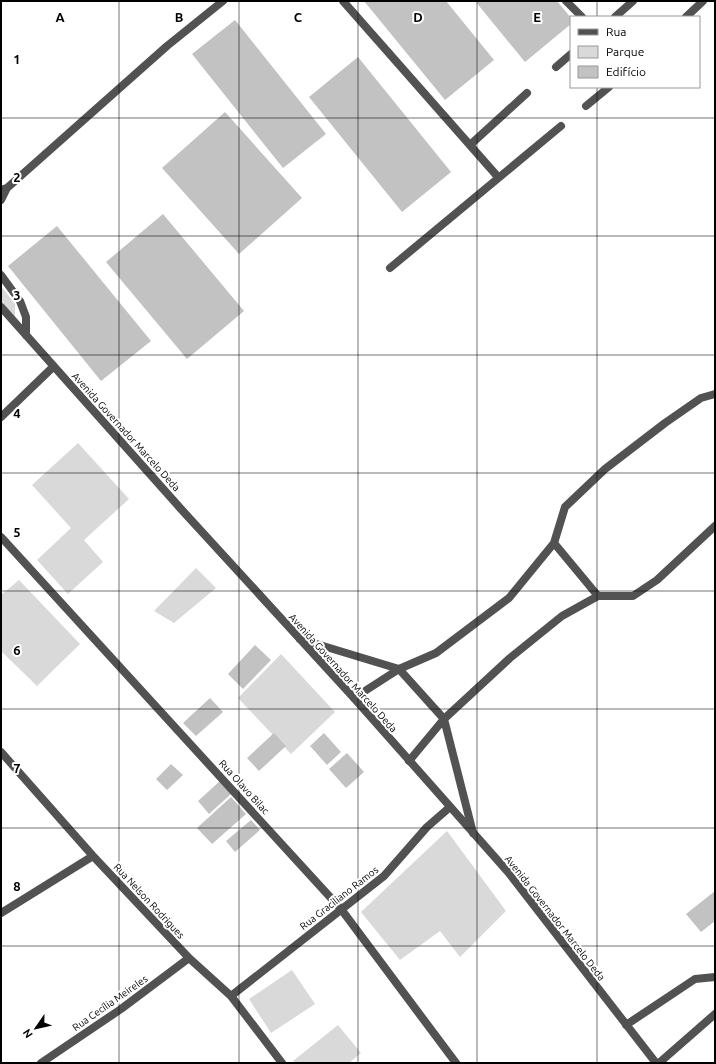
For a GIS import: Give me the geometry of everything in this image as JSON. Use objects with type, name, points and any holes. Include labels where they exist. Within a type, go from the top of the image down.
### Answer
[{"type":"street","points":[[1,200],[4,189],[167,46],[224,1]]},
{"type":"street","points":[[343,1],[498,178]]},
{"type":"street","points":[[566,1],[581,16]]},
{"type":"street","points":[[616,16],[633,1]]},
{"type":"street","points":[[687,16],[703,1]]},
{"type":"street","points":[[556,67],[570,55]]},
{"type":"street","points":[[586,106],[608,88]]},
{"type":"street","points":[[470,145],[527,93]]},
{"type":"street","points":[[390,268],[561,126]]},
{"type":"street","points":[[1,275],[20,301],[26,317],[26,335]]},
{"type":"street","name":"Avenida Governador Marcelo Deda","points":[[1,307],[53,367],[354,698],[508,872],[656,1063]]},
{"type":"street","points":[[1,417],[53,367]]},
{"type":"street","points":[[354,698],[399,669],[436,653],[508,598],[554,542],[565,507],[605,470],[665,422],[701,398],[715,394]]},
{"type":"street","points":[[409,761],[444,720],[510,658],[562,616],[598,596],[633,596],[657,580],[715,526]]},
{"type":"street","name":"Rua Olavo Bilac","points":[[1,537],[341,909],[456,1063]]},
{"type":"street","points":[[554,542],[598,596]]},
{"type":"street","points":[[300,639],[399,669],[444,720],[473,833]]},
{"type":"street","name":"Rua Nelson Rodrigues","points":[[1,752],[93,856],[189,958],[231,996],[282,1063]]},
{"type":"street","name":"Rua Graciliano Ramos","points":[[231,996],[384,876],[427,827],[450,807]]},
{"type":"street","points":[[1,913],[93,856]]},
{"type":"street","name":"Rua Cecília Meireles","points":[[41,1063],[121,1009],[189,958]]},
{"type":"street","points":[[626,1025],[695,980],[715,977]]},
{"type":"street","points":[[659,1063],[715,1014]]},
{"type":"green space","points":[[1,286],[15,304],[15,317],[1,307]]},
{"type":"green space","points":[[78,443],[129,499],[84,540],[103,562],[68,594],[37,560],[71,528],[32,485]]},
{"type":"green space","points":[[196,568],[216,588],[174,623],[154,611]]},
{"type":"green space","points":[[19,580],[80,644],[37,686],[1,651],[1,595]]},
{"type":"green space","points":[[281,654],[335,712],[291,754],[238,698]]},
{"type":"green space","points":[[447,831],[506,911],[460,957],[440,931],[400,960],[361,912]]},
{"type":"green space","points":[[292,970],[315,1004],[271,1033],[249,999]]},
{"type":"green space","points":[[338,1025],[361,1053],[349,1063],[295,1063],[293,1061]]},
{"type":"building","points":[[364,1],[446,1],[494,60],[445,100]]},
{"type":"building","points":[[475,1],[557,1],[570,17],[570,25],[525,62]]},
{"type":"building","points":[[235,20],[326,134],[283,168],[192,54]]},
{"type":"building","points":[[358,57],[451,172],[402,212],[309,97]]},
{"type":"building","points":[[225,112],[302,198],[239,254],[162,168]]},
{"type":"building","points":[[163,214],[244,311],[187,359],[106,262]]},
{"type":"building","points":[[57,226],[151,341],[101,381],[8,266]]},
{"type":"building","points":[[255,645],[271,660],[243,689],[228,674]]},
{"type":"building","points":[[210,698],[223,712],[196,736],[183,723]]},
{"type":"building","points":[[274,733],[286,746],[259,771],[247,758]]},
{"type":"building","points":[[324,733],[341,752],[327,765],[310,746]]},
{"type":"building","points":[[347,753],[364,772],[346,788],[329,769]]},
{"type":"building","points":[[171,764],[183,775],[167,790],[156,779]]},
{"type":"building","points":[[220,781],[231,794],[209,814],[198,801]]},
{"type":"building","points":[[231,797],[246,814],[212,844],[197,828]]},
{"type":"building","points":[[251,820],[260,830],[235,852],[226,841]]},
{"type":"building","points":[[715,891],[715,921],[701,932],[686,914]]}]
